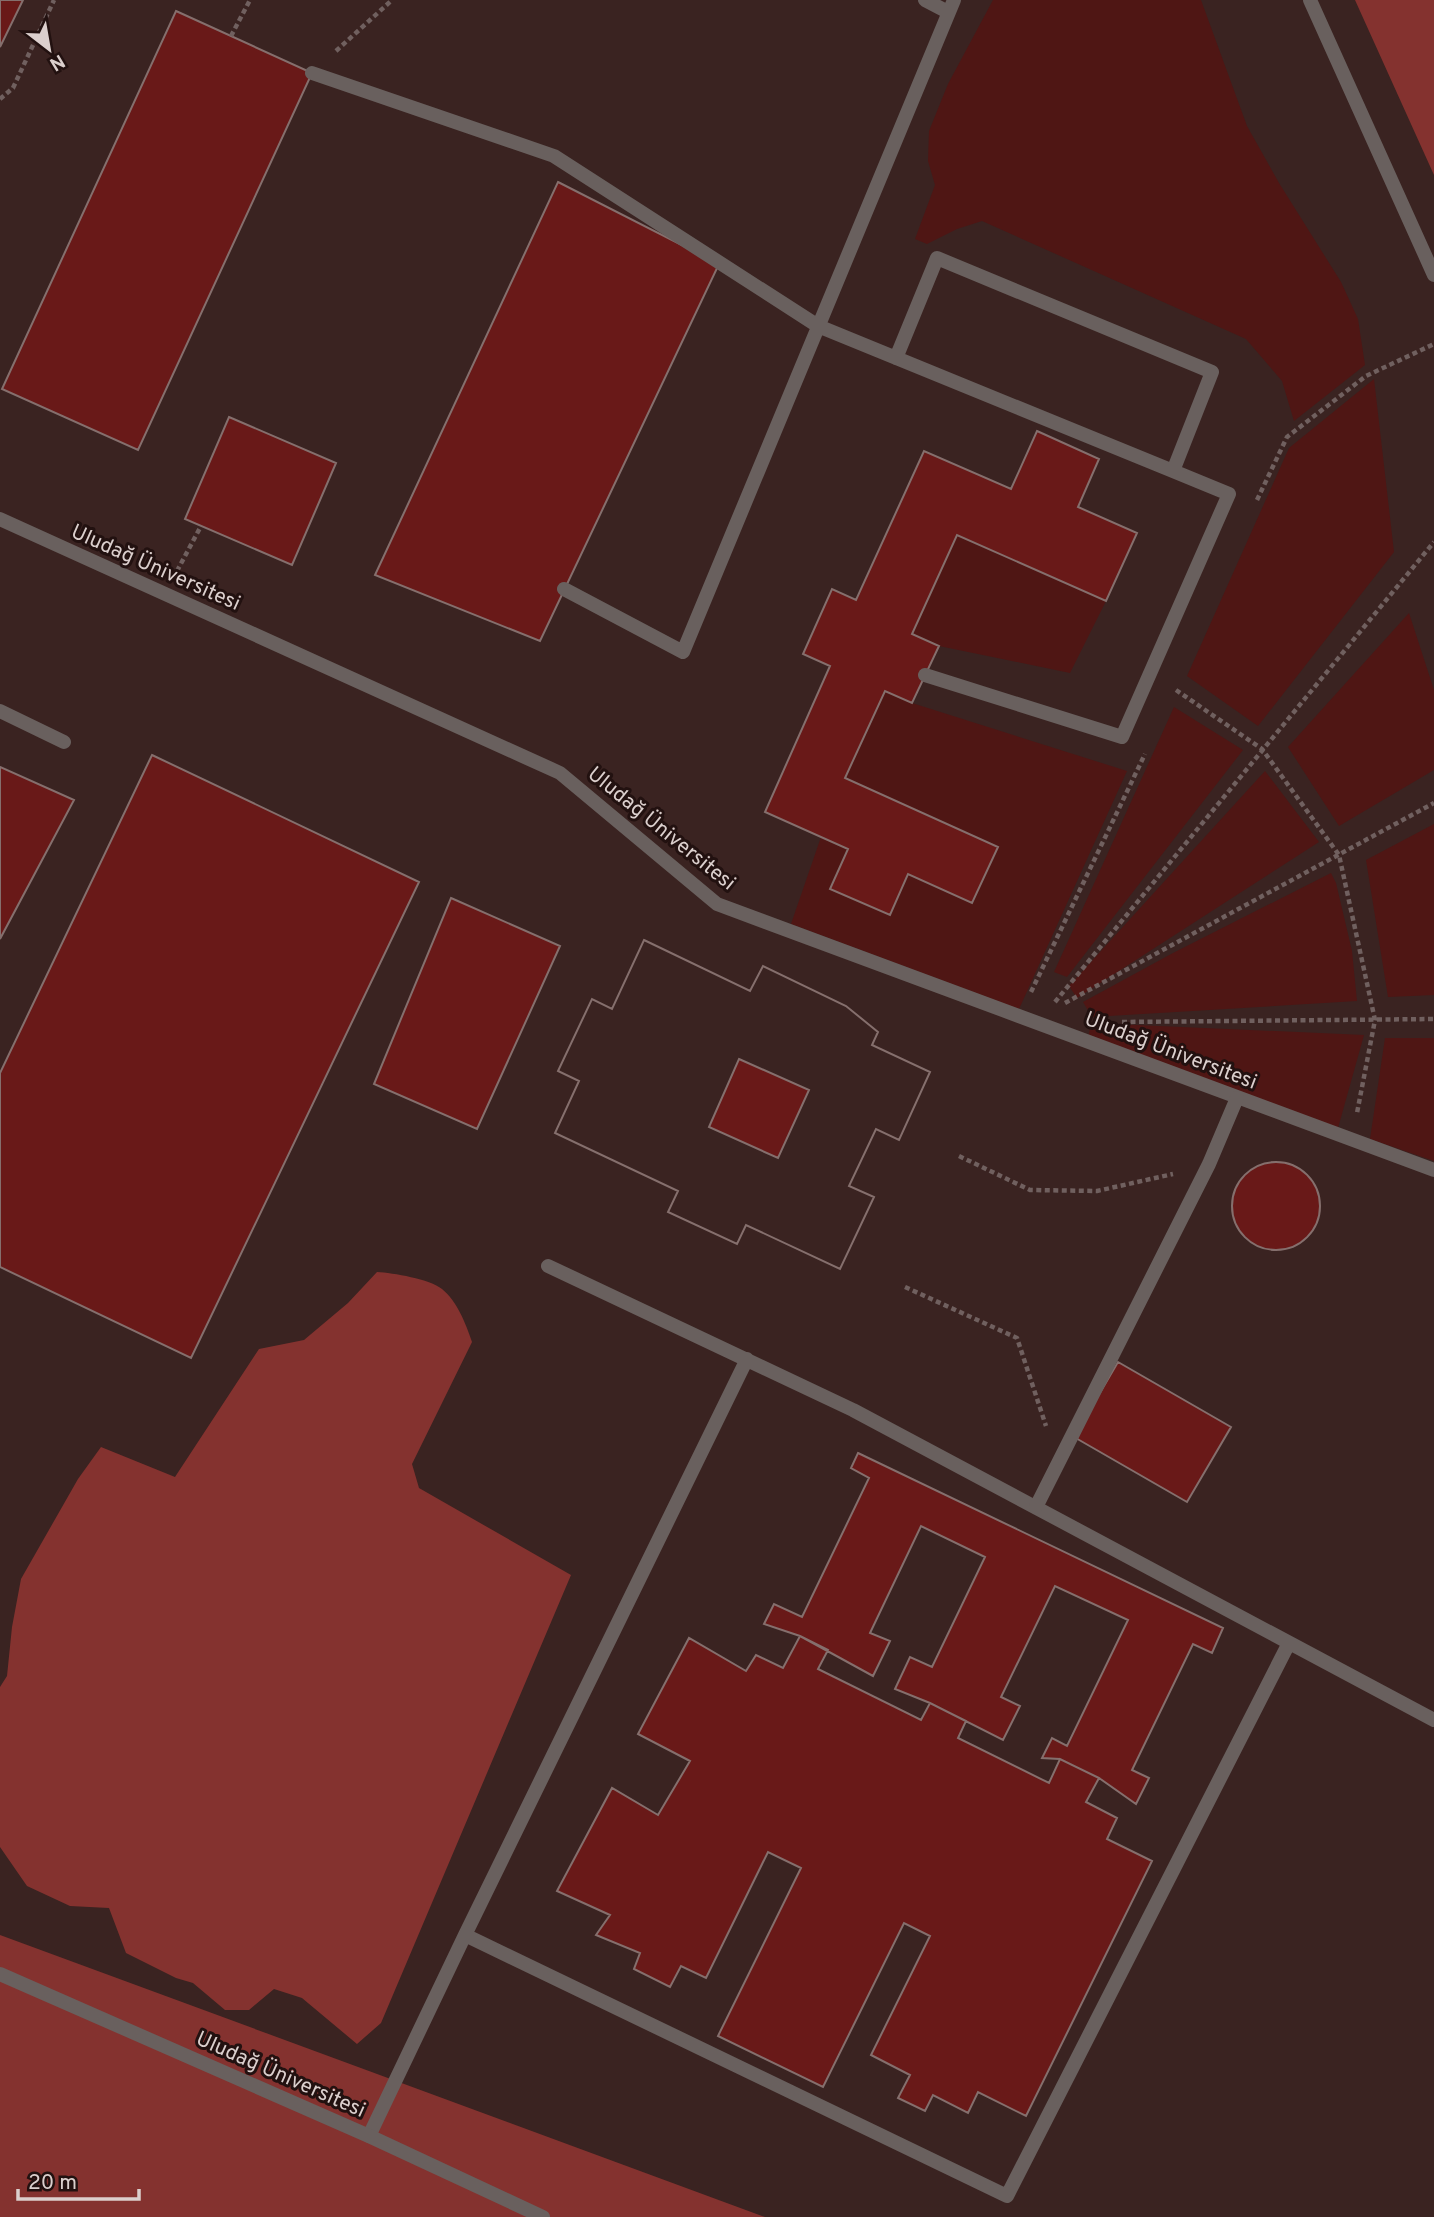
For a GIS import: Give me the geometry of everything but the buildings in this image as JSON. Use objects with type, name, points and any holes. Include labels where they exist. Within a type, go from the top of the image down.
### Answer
[{"type":"street","points":[[564,589],[683,652],[951,6],[925,0]]},
{"type":"street","points":[[1310,0],[1434,275]]},
{"type":"street","points":[[312,73],[554,156],[818,326],[1229,494],[1122,737],[925,675]]},
{"type":"street","points":[[895,358],[937,258],[1212,372],[1173,471]]},
{"type":"street","name":"Uludağ Üniversitesi","points":[[0,519],[560,773],[717,904],[1434,1170]]},
{"type":"street","points":[[0,711],[64,742]]},
{"type":"street","points":[[1036,1507],[1209,1164],[1237,1098]]},
{"type":"street","points":[[548,1265],[853,1410],[1434,1720]]},
{"type":"street","points":[[369,2136],[747,1359]]},
{"type":"street","points":[[465,1935],[1007,2196],[1289,1643]]},
{"type":"street","name":"Uludağ Üniversitesi","points":[[0,1975],[369,2136],[543,2217]]},
{"type":"path","points":[[0,99],[13,88],[54,0]]},
{"type":"path","points":[[231,36],[250,0]]},
{"type":"path","points":[[312,73],[392,0]]},
{"type":"path","points":[[1252,512],[1287,437],[1366,376],[1434,344]]},
{"type":"path","points":[[166,594],[201,526]]},
{"type":"path","points":[[1434,542],[1262,749],[1055,1006],[1434,803]]},
{"type":"path","points":[[1170,702],[1176,690],[1262,749],[1339,855],[1375,1020],[1351,1141]]},
{"type":"path","points":[[1019,1016],[1146,752]]},
{"type":"path","points":[[1118,1022],[1434,1019]]},
{"type":"path","points":[[960,1156],[1030,1190],[1097,1191],[1209,1164]]},
{"type":"path","points":[[905,1287],[1017,1338],[1059,1462]]},
{"type":"shaded area","points":[[0,0],[1434,0],[1434,2217],[0,2217]]},
{"type":"shaded area","points":[[993,0],[1201,0],[1247,126],[1341,282],[1358,319],[1365,365],[1294,421],[1282,381],[1246,339],[982,221],[957,229],[927,244],[915,239],[935,185],[928,161],[929,131],[948,84]]},
{"type":"shaded area","points":[[1355,0],[1434,0],[1434,175]]},
{"type":"shaded area","points":[[1374,379],[1394,552],[1258,726],[1187,676],[1289,448]]},
{"type":"shaded area","points":[[957,535],[1106,601],[1070,673],[939,646],[912,634]]},
{"type":"shaded area","points":[[1409,613],[1434,690],[1434,770],[1339,826],[1288,747]]},
{"type":"shaded area","points":[[885,691],[912,703],[1127,771],[1019,1009],[791,924],[821,837],[848,849],[831,889],[889,915],[908,874],[972,903],[998,847],[845,778]]},
{"type":"shaded area","points":[[1174,707],[1243,750],[1067,977],[1054,972]]},
{"type":"shaded area","points":[[1265,771],[1319,842],[1077,998],[1069,986]]},
{"type":"shaded area","points":[[1434,824],[1434,995],[1388,997],[1366,860]]},
{"type":"shaded area","points":[[1331,873],[1336,883],[1352,951],[1357,1001],[1092,1017],[1083,1002],[1173,953]]},
{"type":"shaded area","points":[[1091,1023],[1364,1035],[1338,1128],[1088,1038]]},
{"type":"shaded area","points":[[1385,1038],[1434,1038],[1434,1161],[1370,1139]]},
{"type":"shaded area","points":[[377,1272],[420,1279],[442,1289],[457,1306],[472,1342],[412,1464],[419,1488],[571,1575],[381,2023],[357,2044],[302,1998],[274,1989],[249,2010],[225,2010],[193,1983],[176,1978],[126,1953],[109,1908],[70,1906],[27,1886],[0,1847],[0,1687],[7,1676],[21,1579],[78,1479],[101,1447],[175,1477],[259,1349],[304,1340],[348,1303]]},
{"type":"shaded area","points":[[0,1935],[765,2217],[0,2217]]}]
